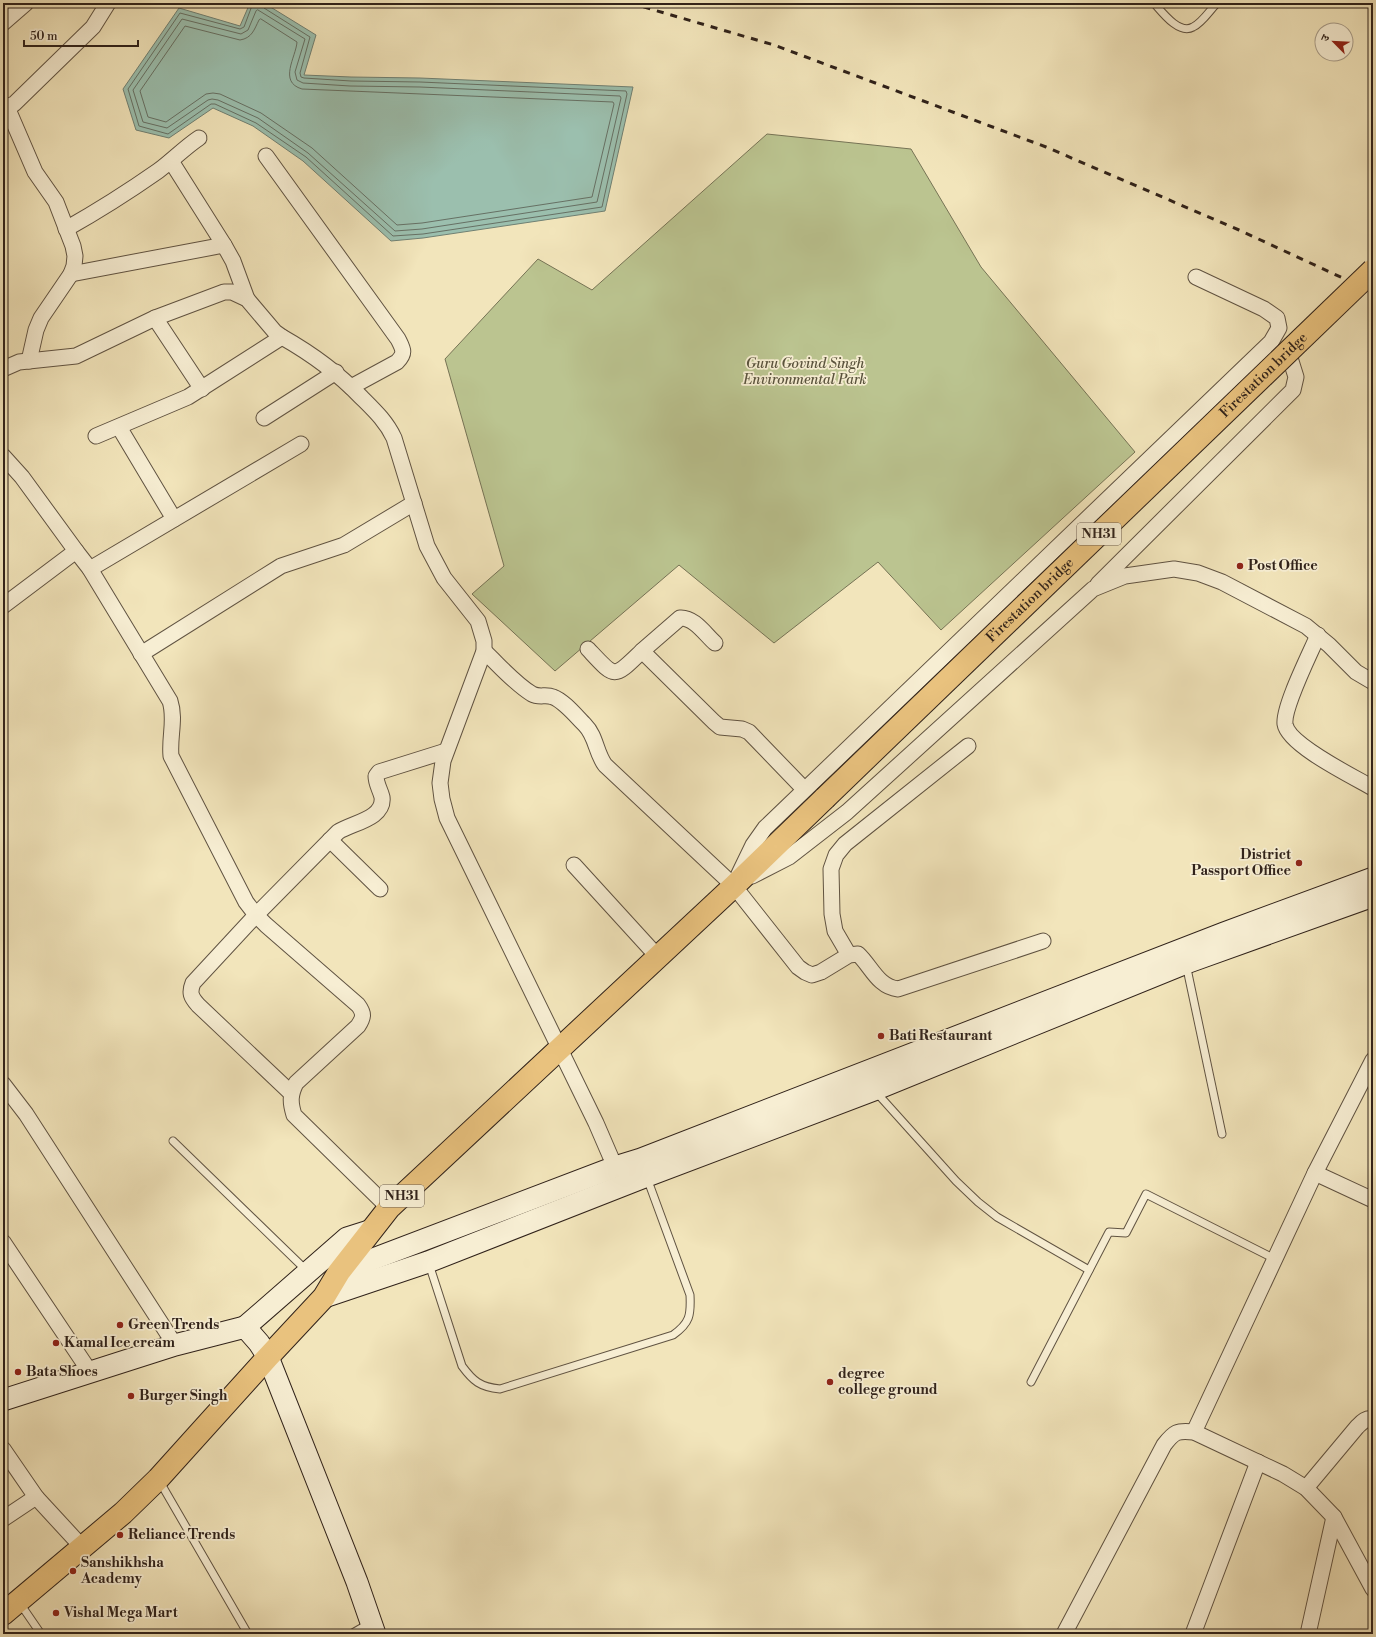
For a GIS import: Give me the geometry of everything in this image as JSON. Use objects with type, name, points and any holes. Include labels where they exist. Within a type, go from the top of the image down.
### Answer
[{"type":"highway","name":"Firestation bridge","points":[[734,886],[1373,270]]},
{"type":"highway","name":"NH31","points":[[11,1608],[83,1548],[158,1480],[268,1356],[324,1296],[339,1272],[369,1231],[389,1208],[560,1049],[657,956],[734,886]]},
{"type":"street","points":[[3,23],[26,3]]},
{"type":"street","points":[[28,361],[41,318],[71,274],[75,256],[56,202],[32,165],[5,106],[14,104],[93,27],[108,3]]},
{"type":"street","points":[[66,229],[116,200],[171,161],[187,146],[199,138]]},
{"type":"street","points":[[266,156],[398,339],[403,349],[402,357],[397,362],[352,387]]},
{"type":"street","points":[[171,161],[224,245],[233,262],[247,299],[275,332],[336,372],[380,415],[394,438],[427,546],[444,578],[478,621],[484,641],[484,651],[443,761],[440,782],[442,799],[447,818],[616,1167]]},
{"type":"street","points":[[71,274],[224,245]]},
{"type":"street","points":[[734,886],[752,845],[765,828],[1271,342],[1279,328],[1277,318],[1264,309],[1196,277]]},
{"type":"street","points":[[3,369],[18,362],[76,356],[155,318],[224,292],[232,292],[247,299]]},
{"type":"street","points":[[155,318],[202,389]]},
{"type":"street","points":[[96,436],[188,397],[282,337]]},
{"type":"street","points":[[734,886],[789,857],[847,812],[1093,589],[1293,390],[1296,376],[1291,361],[1264,348]]},
{"type":"street","points":[[264,418],[336,372]]},
{"type":"street","points":[[119,427],[174,519]]},
{"type":"street","points":[[90,570],[301,444]]},
{"type":"street","points":[[3,456],[22,477],[90,570],[170,701],[173,710],[170,744],[171,756],[246,902],[256,915],[363,1011],[363,1019],[358,1026],[296,1082],[291,1092],[290,1103],[294,1115],[389,1208]]},
{"type":"street","points":[[141,654],[281,566],[344,545],[414,503]]},
{"type":"street","points":[[3,606],[76,551]]},
{"type":"street","points":[[1093,589],[1125,576],[1174,569],[1198,574],[1229,586],[1306,626],[1318,635],[1356,672],[1373,682]]},
{"type":"street","points":[[588,649],[607,669],[612,672],[623,670],[642,651],[680,618],[685,618],[692,621],[715,643]]},
{"type":"street","points":[[1318,635],[1288,706],[1285,725],[1293,738],[1304,748],[1373,788]]},
{"type":"street","points":[[484,651],[527,691],[537,696],[551,696],[558,700],[590,732],[600,758],[605,765],[734,886],[798,966],[805,972],[812,975],[821,972],[849,955],[858,954],[882,984],[890,988],[898,989],[1043,941]]},
{"type":"street","points":[[642,651],[714,722],[727,728],[742,729],[753,735],[804,790]]},
{"type":"street","points":[[849,955],[835,931],[832,914],[831,869],[836,855],[845,844],[968,746]]},
{"type":"street","points":[[291,1092],[191,997],[190,991],[193,983],[256,915],[330,840],[345,827],[372,816],[378,811],[382,797],[376,783],[376,776],[379,772],[446,751]]},
{"type":"street","points":[[330,840],[380,889]]},
{"type":"street","points":[[574,865],[657,956]]},
{"type":"street","points":[[324,1296],[428,1262],[644,1167],[868,1082],[1184,956],[1373,878]]},
{"type":"street","points":[[1184,956],[1373,896]]},
{"type":"street","points":[[1194,1432],[1315,1173],[1373,1060]]},
{"type":"street","points":[[5,1092],[26,1114],[175,1345]]},
{"type":"street","points":[[339,1272],[616,1167],[644,1167]]},
{"type":"street","points":[[1315,1173],[1373,1200]]},
{"type":"street","points":[[5,1395],[90,1372],[175,1345],[245,1327],[347,1238],[369,1231]]},
{"type":"street","points":[[3,1242],[90,1372]]},
{"type":"street","points":[[245,1327],[260,1343],[268,1356],[357,1582],[373,1628]]},
{"type":"street","points":[[1306,1488],[1357,1427],[1364,1420],[1370,1418],[1373,1419]]},
{"type":"street","points":[[1064,1634],[1164,1445],[1172,1435],[1181,1430],[1194,1432],[1283,1474],[1306,1488],[1334,1517],[1373,1588]]},
{"type":"street","points":[[3,1449],[36,1497],[83,1548]]},
{"type":"street","points":[[1193,1634],[1258,1462]]},
{"type":"street","points":[[3,1519],[36,1497]]},
{"type":"street","points":[[1308,1634],[1334,1517]]},
{"type":"lane","points":[[1154,3],[1174,24],[1184,29],[1193,28],[1217,3]]},
{"type":"lane","points":[[1184,956],[1222,1134]]},
{"type":"lane","points":[[868,1082],[956,1181],[978,1202],[997,1217],[1089,1270]]},
{"type":"lane","points":[[172,1141],[307,1272]]},
{"type":"lane","points":[[428,1262],[462,1366],[472,1379],[486,1387],[500,1389],[673,1335],[684,1328],[691,1314],[690,1295],[644,1167]]},
{"type":"lane","points":[[1031,1382],[1109,1232],[1126,1233],[1146,1194],[1275,1259]]},
{"type":"lane","points":[[158,1480],[248,1634]]},
{"type":"lane","points":[[11,1608],[41,1634]]},
{"type":"lane","points":[[351,1634],[373,1628]]},
{"type":"green space","name":"Guru Govind Singh Environmental Park","points":[[767,134],[911,149],[981,267],[1135,452],[941,630],[878,562],[774,643],[679,565],[555,671],[472,594],[504,566],[445,359],[538,259],[592,290]]},
{"type":"water","points":[[250,3],[264,3],[316,35],[304,75],[420,78],[633,87],[605,211],[423,238],[391,241],[303,161],[253,126],[213,108],[169,138],[136,130],[123,89],[179,8],[240,26]]},
{"type":"railway","points":[[630,3],[774,45],[1046,147],[1239,230],[1373,292]]},
{"type":"place","name":"Post Office","points":[[1240,566]]},
{"type":"place","name":"District Passport Office","points":[[1299,863]]},
{"type":"place","name":"Bati Restaurant","points":[[881,1036]]},
{"type":"place","name":"Green Trends","points":[[120,1325]]},
{"type":"place","name":"Kamal Ice cream","points":[[56,1343]]},
{"type":"place","name":"Bata Shoes","points":[[18,1372]]},
{"type":"place","name":"degree college ground","points":[[830,1382]]},
{"type":"place","name":"Burger Singh","points":[[131,1396]]},
{"type":"place","name":"Reliance Trends","points":[[120,1535]]},
{"type":"place","name":"Sanshikhsha Academy","points":[[73,1571]]},
{"type":"place","name":"Vishal Mega Mart","points":[[56,1613]]}]
